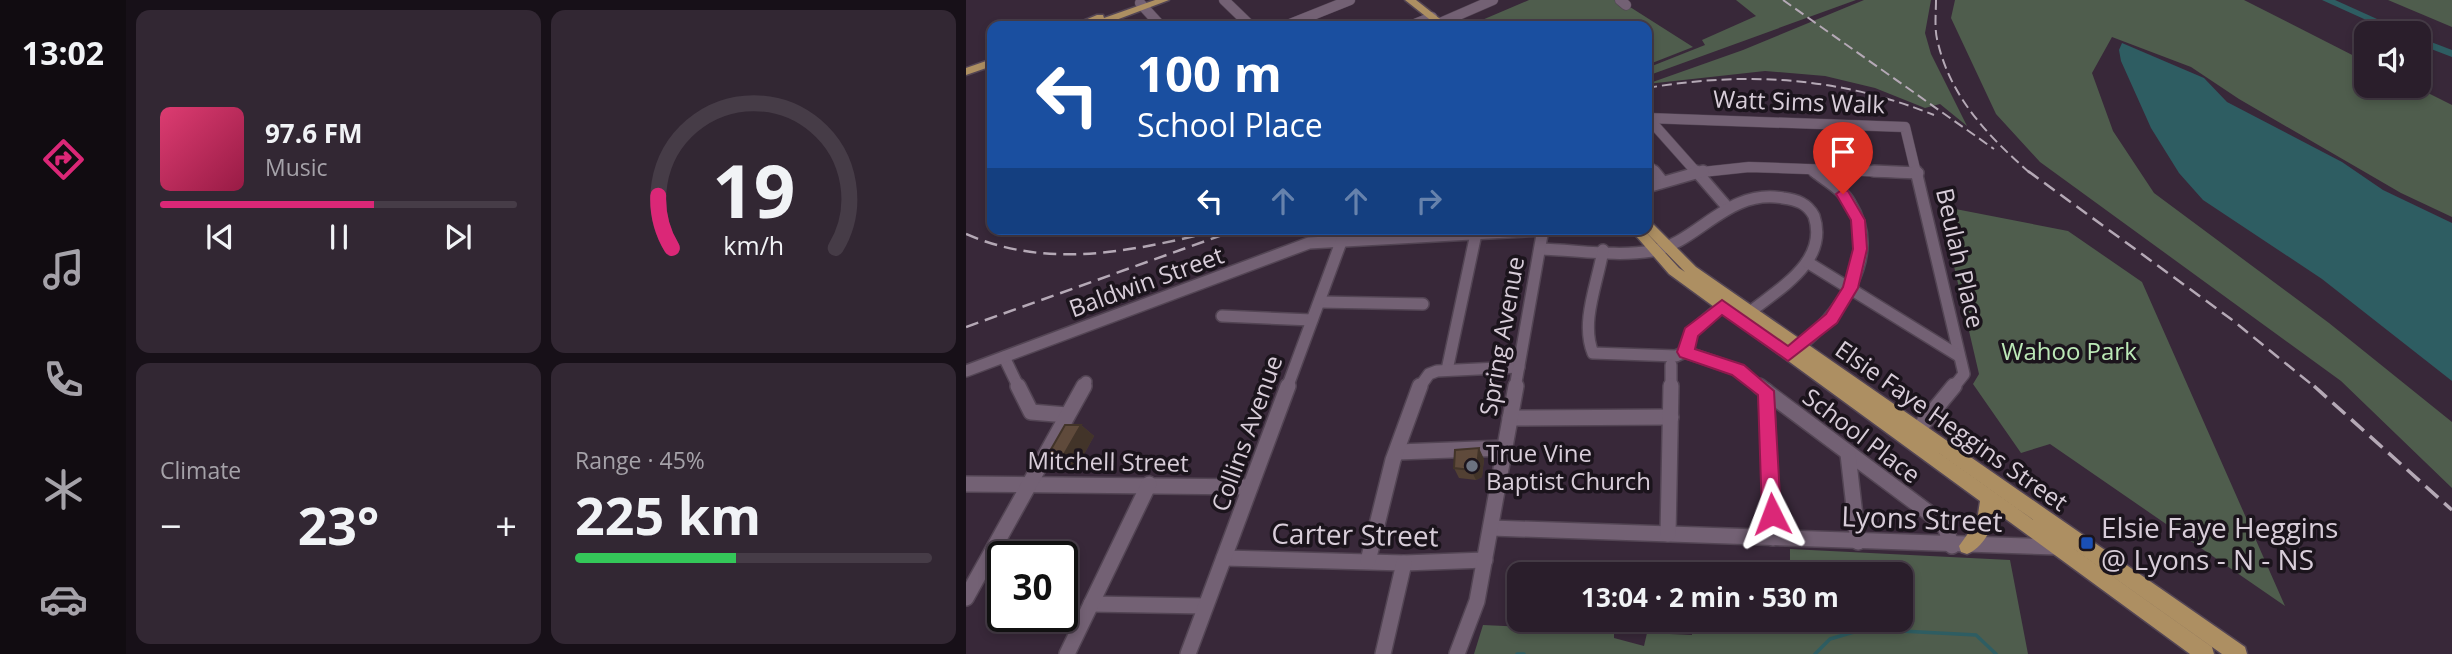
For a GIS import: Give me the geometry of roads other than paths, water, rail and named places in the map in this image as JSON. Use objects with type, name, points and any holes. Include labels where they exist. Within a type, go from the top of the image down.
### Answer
[{"type":"main road","points":[[1096,21],[1144,3],[1164,0]]},
{"type":"main road","points":[[1412,0],[1437,21]]},
{"type":"main road","points":[[966,66],[987,59]]},
{"type":"main road","points":[[966,72],[987,64]]},
{"type":"main road","name":"Elsie Faye Heggins Street","points":[[1643,235],[1750,312],[1793,351]]},
{"type":"main road","name":"Elsie Faye Heggins Street","points":[[1652,235],[1674,271],[1722,306],[1793,351],[2198,642]]},
{"type":"main road","name":"Elsie Faye Heggins Street","points":[[1913,436],[1988,498],[2056,547],[2198,642],[2238,654]]},
{"type":"main road","points":[[1960,546],[1976,538],[1987,518],[1988,498]]},
{"type":"street","points":[[1224,0],[1246,21]]},
{"type":"street","points":[[1298,21],[1350,0]]},
{"type":"street","points":[[1440,21],[1493,0]]},
{"type":"street","points":[[1144,3],[1157,21]]},
{"type":"street","name":"Watt Sims Walk","points":[[1652,119],[1900,125],[1905,127],[1918,171]]},
{"type":"street","points":[[1652,123],[1728,208]]},
{"type":"street","points":[[1652,185],[1696,172],[1749,167],[1812,171],[1918,171]]},
{"type":"street","points":[[1652,169],[1662,181]]},
{"type":"street","points":[[1793,351],[1831,318],[1850,288],[1860,249],[1858,220],[1843,194],[1812,171]]},
{"type":"street","name":"Beulah Place","points":[[1913,436],[1962,379],[1964,373],[1918,171]]},
{"type":"street","points":[[1539,249],[1659,249],[1728,208],[1769,197],[1784,197],[1802,203],[1813,213],[1818,239],[1807,262],[1750,312]]},
{"type":"street","name":"Baldwin Street","points":[[966,371],[1309,243],[1338,235]]},
{"type":"street","name":"Collins Avenue","points":[[1188,654],[1320,302],[1342,235]]},
{"type":"street","points":[[1447,370],[1476,235]]},
{"type":"street","name":"Spring Avenue","points":[[1457,654],[1477,601],[1542,235]]},
{"type":"street","name":"School Place","points":[[1603,250],[1601,276],[1594,292],[1588,345],[1590,351],[1602,356],[1676,356],[1685,352],[1738,370],[1929,513],[1960,546]]},
{"type":"street","name":"Beulah Place","points":[[1807,262],[1959,356]]},
{"type":"street","points":[[1320,302],[1423,304]]},
{"type":"street","points":[[1685,352],[1691,332],[1722,306]]},
{"type":"street","points":[[1222,316],[1312,320]]},
{"type":"street","points":[[1004,357],[1031,412],[1067,415]]},
{"type":"street","points":[[1668,534],[1671,365]]},
{"type":"street","points":[[1368,561],[1407,414],[1423,378],[1447,370],[1519,367]]},
{"type":"street","points":[[966,598],[1086,382]]},
{"type":"street","points":[[1766,391],[1773,538]]},
{"type":"street","points":[[1510,418],[1671,416]]},
{"type":"street","points":[[1398,452],[1505,448]]},
{"type":"street","points":[[1847,454],[1858,542]]},
{"type":"street","name":"Mitchell Street","points":[[966,484],[1030,482],[1250,487]]},
{"type":"street","points":[[1067,654],[1149,484]]},
{"type":"street","name":"Lyons Street","points":[[1491,528],[1960,546],[2056,547]]},
{"type":"street","name":"Carter Street","points":[[1224,558],[1404,563],[1485,560]]},
{"type":"street","points":[[1383,654],[1404,563]]},
{"type":"street","points":[[1091,604],[1205,606]]},
{"type":"waterway","points":[[2327,0],[2375,21]]},
{"type":"waterway","points":[[2431,45],[2452,54]]},
{"type":"waterway","points":[[1815,654],[1830,639],[1881,624],[1901,631],[1976,635],[1996,654]]},
{"type":"waterway","points":[[1517,654],[1524,654]]},
{"type":"railway","points":[[1783,0],[1994,149]]},
{"type":"railway","points":[[1936,0],[1937,38],[1952,81],[1986,131],[2030,173]]},
{"type":"railway","points":[[1652,87],[1721,80],[1792,81],[1863,92],[1934,115]]},
{"type":"railway","points":[[2028,171],[2231,319],[2316,388]]},
{"type":"railway","points":[[966,234],[1023,251],[1051,254],[1108,252],[1195,236]]},
{"type":"railway","points":[[966,327],[1222,235]]},
{"type":"railway","points":[[2314,386],[2452,510]]},
{"type":"place","name":"True Vine Baptist Church","points":[[1472,466]]},
{"type":"place","name":"Elsie Faye Heggins @ Lyons - N - NS","points":[[2087,543]]},
{"type":"park label","name":"Wahoo Park","points":[[2069,350]]}]
